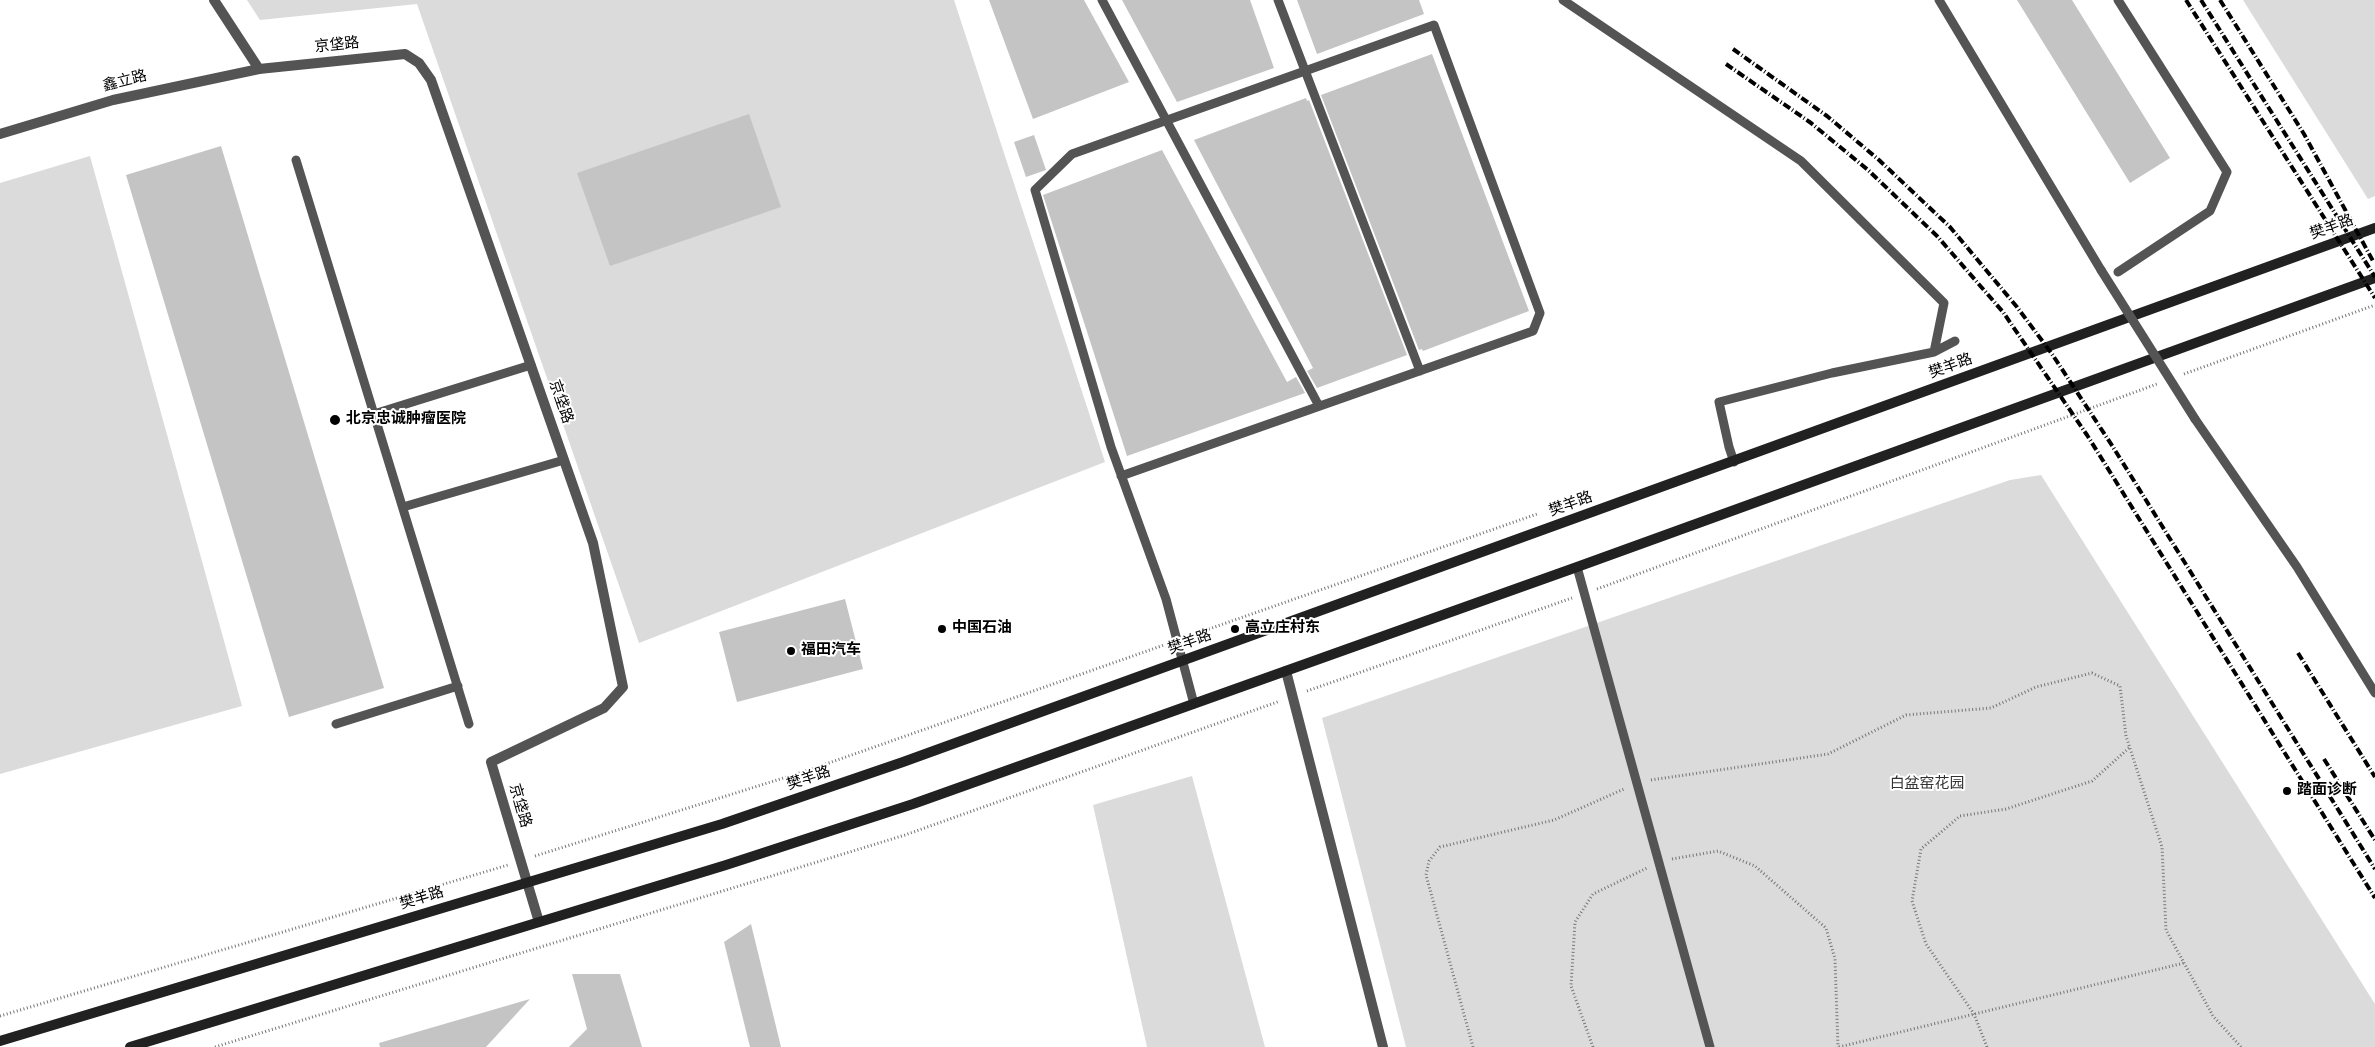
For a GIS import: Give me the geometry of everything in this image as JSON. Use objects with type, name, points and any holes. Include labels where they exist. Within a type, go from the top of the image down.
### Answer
[{"type":"main road","name":"樊羊路","points":[[0,1041],[722,824],[903,762],[1184,661],[2375,228]]},
{"type":"main road","points":[[130,1047],[726,865],[904,807],[1577,567],[2375,278]]},
{"type":"street","points":[[214,0],[259,69]]},
{"type":"street","name":"京垡路","points":[[259,69],[405,54],[418,63],[432,80],[593,543],[623,687],[604,708],[491,762],[539,922]]},
{"type":"street","name":"鑫立路","points":[[0,134],[113,100],[259,69]]},
{"type":"street","points":[[1286,671],[1383,1047]]},
{"type":"lane","points":[[1102,0],[1319,406]]},
{"type":"lane","points":[[1278,0],[1420,371]]},
{"type":"lane","points":[[1563,0],[1801,161],[1944,303],[1934,352]]},
{"type":"lane","points":[[1939,0],[2101,270],[2195,419],[2297,567],[2375,693]]},
{"type":"lane","points":[[2118,0],[2227,172],[2210,211],[2118,272]]},
{"type":"lane","points":[[1121,476],[1533,331],[1540,313],[1434,25],[1072,154],[1035,190],[1121,476],[1166,600],[1184,661],[1194,704]]},
{"type":"lane","points":[[296,160],[470,724]]},
{"type":"lane","points":[[1734,462],[1719,402],[1832,373],[1934,352],[1955,341]]},
{"type":"lane","points":[[374,414],[531,365]]},
{"type":"lane","points":[[403,507],[564,460]]},
{"type":"lane","points":[[1577,567],[1710,1047]]},
{"type":"lane","points":[[336,724],[458,686]]},
{"type":"path","name":"樊羊路","points":[[0,1016],[520,861],[809,770],[1543,512]]},
{"type":"path","points":[[1473,1047],[1426,875],[1429,861],[1440,846],[1554,820],[1637,783],[1828,754],[1906,715],[1991,708],[2036,687],[2092,673],[2120,686],[2130,747],[2162,847],[2166,930],[2213,1016],[2241,1047]]},
{"type":"path","points":[[1987,1047],[1974,1014],[1926,944],[1912,901],[1921,849],[1960,816],[2006,809],[2092,781],[2130,747]]},
{"type":"path","points":[[1593,1047],[1571,986],[1575,922],[1594,894],[1659,862],[1685,855],[1718,851],[1755,866],[1826,928],[1835,959],[1838,1047],[2184,962]]},
{"type":"green space","points":[[247,0],[954,0],[1105,462],[639,643],[417,4],[260,20]]},
{"type":"green space","points":[[2243,0],[2375,0],[2375,196],[2368,199]]},
{"type":"green space","points":[[90,156],[242,706],[0,774],[0,183]]},
{"type":"green space","name":"白盆窑花园","points":[[2041,475],[2375,1004],[2375,1047],[1406,1047],[1322,718],[2010,480]]},
{"type":"green space","points":[[1192,776],[1265,1047],[1147,1047],[1093,805]]},
{"type":"building","points":[[989,0],[1084,0],[1129,82],[1033,119]]},
{"type":"building","points":[[1122,0],[1250,0],[1274,68],[1177,102]]},
{"type":"building","points":[[1297,0],[1419,0],[1424,14],[1317,54]]},
{"type":"building","points":[[2017,0],[2072,0],[2170,158],[2130,183]]},
{"type":"building","points":[[1432,54],[1529,311],[1423,351],[1422,349],[1419,350],[1321,95]]},
{"type":"building","points":[[1306,98],[1307,101],[1309,100],[1407,355],[1317,388],[1307,371],[1313,368],[1194,140]]},
{"type":"building","points":[[749,114],[781,207],[610,266],[577,173]]},
{"type":"building","points":[[1034,135],[1046,170],[1026,177],[1014,142]]},
{"type":"building","points":[[221,146],[384,688],[289,717],[126,175]]},
{"type":"building","points":[[1162,150],[1287,382],[1296,377],[1305,393],[1127,456],[1043,195]]},
{"type":"building","name":"福田汽车","points":[[845,599],[863,669],[737,702],[719,632]]},
{"type":"building","points":[[751,924],[781,1047],[750,1047],[724,942]]},
{"type":"building","points":[[572,974],[620,974],[642,1047],[569,1047],[587,1029]]},
{"type":"building","points":[[530,999],[486,1047],[380,1047],[379,1043]]},
{"type":"railway","points":[[2186,0],[2375,298]]},
{"type":"railway","points":[[2201,0],[2375,277]]},
{"type":"railway","points":[[2220,0],[2304,134],[2373,261]]},
{"type":"railway","points":[[1733,49],[1827,116],[1879,160],[1950,227],[2017,307],[2052,354],[2113,447],[2375,869]]},
{"type":"railway","points":[[1726,64],[1811,123],[1868,170],[1937,236],[2003,312],[2087,435],[2375,898]]},
{"type":"railway","points":[[2298,653],[2375,777]]},
{"type":"railway","points":[[2324,759],[2375,840]]},
{"type":"place","name":"北京忠诚肿瘤医院","points":[[335,420]]},
{"type":"place","name":"中国石油","points":[[942,629]]},
{"type":"place","name":"高立庄村东","points":[[1235,629]]},
{"type":"place","name":"福田汽车","points":[[791,651]]},
{"type":"place","name":"踏面诊断","points":[[2287,791]]}]
